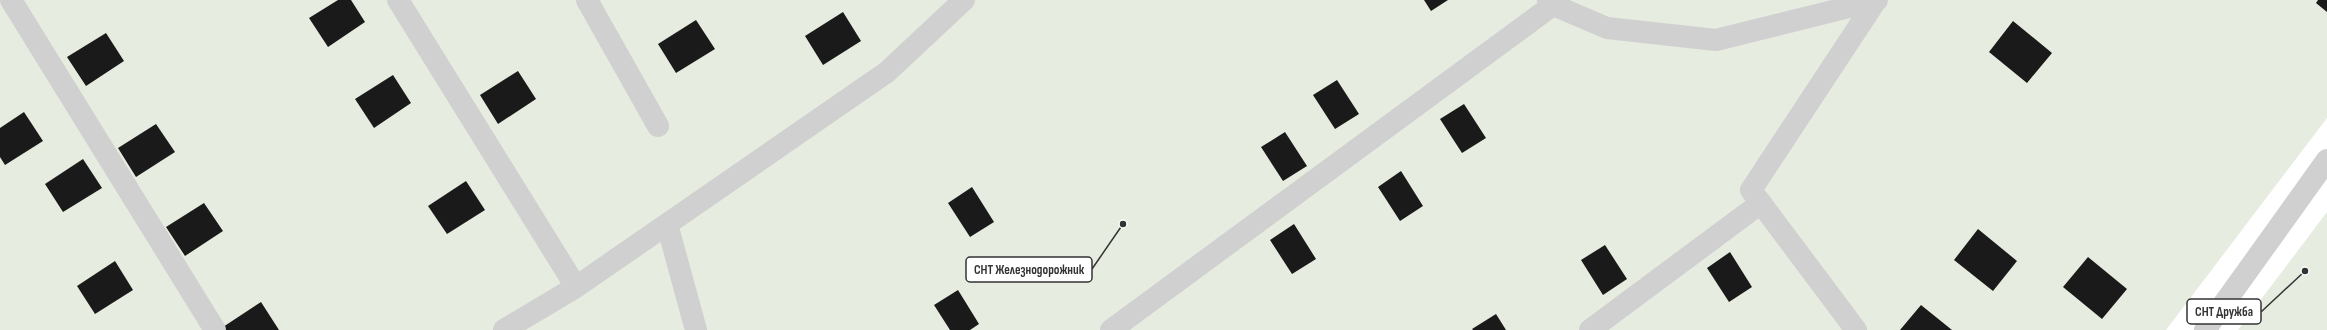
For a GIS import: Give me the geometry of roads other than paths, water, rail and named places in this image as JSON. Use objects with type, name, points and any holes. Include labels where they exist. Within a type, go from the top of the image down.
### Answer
[{"type":"street","points":[[11,0],[215,330]]},
{"type":"street","points":[[398,0],[576,287]]},
{"type":"street","points":[[587,0],[658,126]]},
{"type":"street","points":[[504,330],[576,287],[887,72],[964,0]]},
{"type":"street","points":[[1111,330],[1550,3],[1607,28],[1716,40],[1876,1]]},
{"type":"street","points":[[1856,330],[1751,190],[1876,1]]},
{"type":"street","points":[[2205,330],[2327,160]]},
{"type":"street","points":[[1590,330],[1761,203]]},
{"type":"street","points":[[667,224],[696,330]]},
{"type":"place","name":"СНТ Железнодорожник","points":[[1123,224]]},
{"type":"place","name":"СНТ Дружба","points":[[2305,271]]}]
